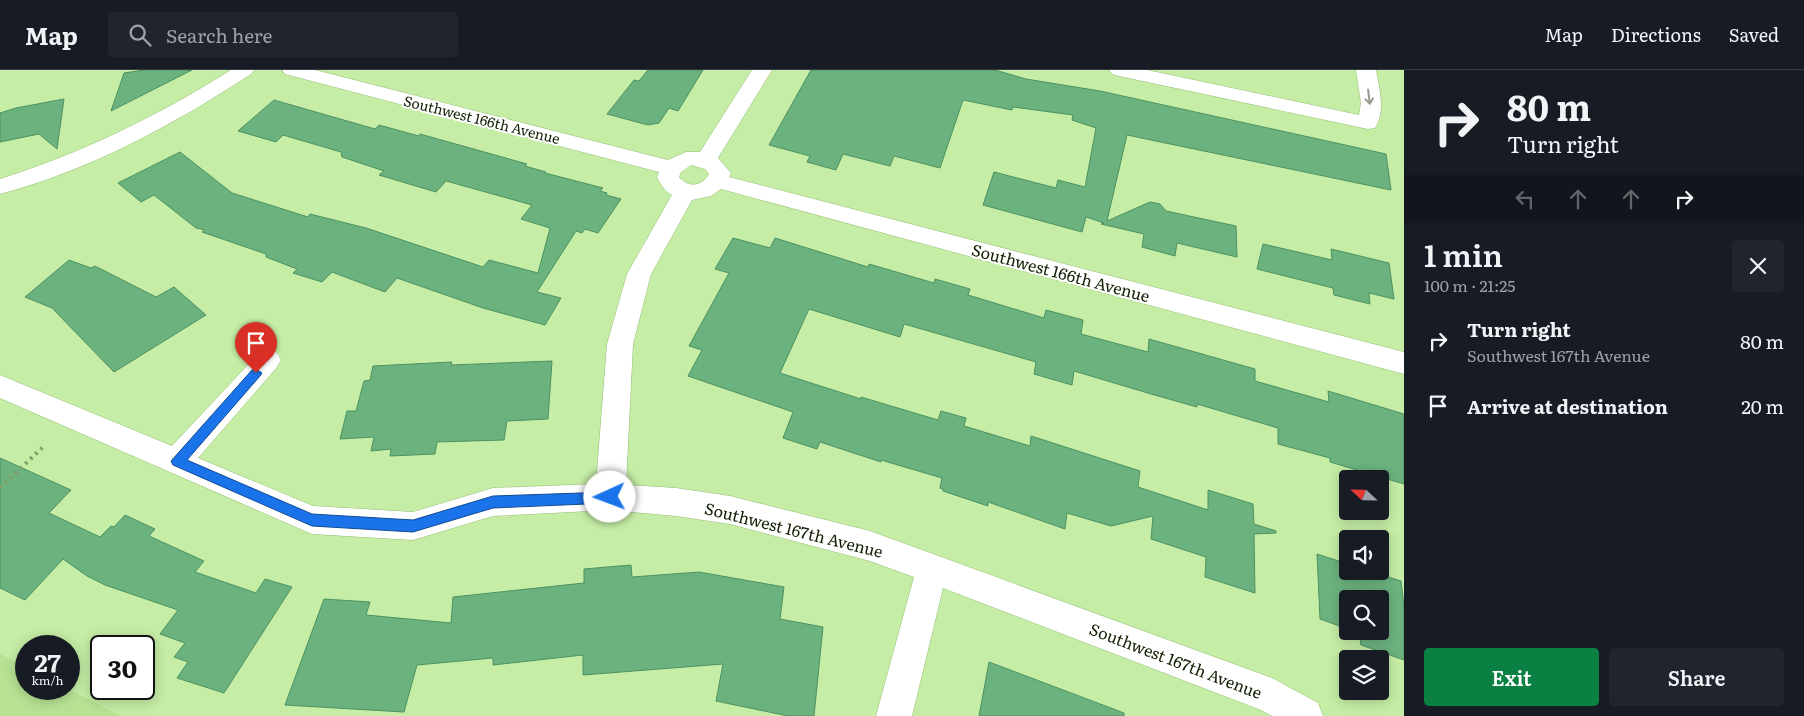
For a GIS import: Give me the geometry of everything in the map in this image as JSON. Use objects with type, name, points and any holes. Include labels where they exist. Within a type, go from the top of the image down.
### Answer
[{"type":"street","points":[[0,187],[33,177],[138,132],[207,95],[244,70]]},
{"type":"street","name":"Southwest 166th Avenue","points":[[292,70],[671,168]]},
{"type":"street","points":[[706,160],[762,70]]},
{"type":"street","points":[[1119,70],[1368,123],[1370,103],[1366,70]]},
{"type":"street","points":[[686,159],[706,160],[714,164],[718,170],[718,181],[712,187],[704,191],[686,191],[675,187],[670,181],[668,177],[671,168],[686,159]]},
{"type":"street","name":"Southwest 166th Avenue","points":[[718,181],[1404,363]]},
{"type":"street","points":[[610,497],[620,344],[639,274],[686,191]]},
{"type":"street","points":[[178,461],[268,360]]},
{"type":"street","name":"Southwest 167th Avenue","points":[[0,386],[312,520],[413,526],[493,502],[610,497],[676,502],[730,510],[870,546],[932,568],[1272,696],[1305,716]]},
{"type":"street","points":[[894,716],[932,568]]},
{"type":"path","points":[[0,488],[43,447]]},
{"type":"shaded area","points":[[0,654],[15,662],[15,700],[80,700],[80,695],[121,716],[0,716]]},
{"type":"building","points":[[144,70],[192,70],[111,111],[124,73]]},
{"type":"building","points":[[648,70],[703,70],[678,111],[669,108],[659,123],[648,125],[607,114],[634,80],[639,81]]},
{"type":"building","points":[[811,70],[995,70],[1026,79],[1100,91],[1386,154],[1391,190],[1127,135],[1107,221],[1150,202],[1160,204],[1166,211],[1236,226],[1237,257],[1177,243],[1175,256],[1142,247],[1144,234],[1101,224],[1104,223],[1086,217],[1082,232],[983,205],[994,172],[1056,188],[1058,180],[1085,187],[1096,128],[1072,120],[1073,115],[1013,107],[1012,110],[963,100],[940,168],[894,156],[890,166],[843,154],[836,170],[807,162],[810,156],[769,145]]},
{"type":"building","points":[[64,99],[57,149],[39,134],[0,142],[0,113]]},
{"type":"building","points":[[274,100],[375,129],[379,125],[419,136],[420,134],[527,164],[525,166],[545,173],[603,188],[600,191],[607,193],[606,195],[621,199],[598,233],[585,229],[582,233],[576,231],[537,292],[561,298],[545,325],[483,308],[397,278],[385,292],[332,272],[322,282],[293,273],[297,269],[266,257],[266,254],[202,232],[205,230],[196,228],[154,195],[141,202],[118,183],[180,152],[232,193],[308,217],[310,214],[366,228],[483,267],[489,260],[538,273],[550,228],[521,219],[532,205],[446,181],[436,192],[379,175],[384,171],[342,157],[341,152],[283,135],[276,142],[238,131]]},
{"type":"building","points":[[733,238],[770,248],[775,238],[868,267],[869,264],[934,283],[935,279],[970,289],[968,295],[1044,318],[1046,310],[1083,320],[1081,334],[1148,352],[1149,339],[1255,369],[1255,381],[1329,402],[1328,391],[1404,414],[1404,484],[1389,480],[1389,470],[1357,470],[1330,462],[1330,458],[1278,444],[1278,428],[1197,404],[1197,407],[1074,371],[1072,385],[1034,374],[1036,362],[904,324],[900,337],[809,309],[780,373],[861,399],[861,397],[938,420],[941,411],[966,418],[964,426],[1030,446],[1031,436],[1140,471],[1138,487],[1208,510],[1208,490],[1253,504],[1254,524],[1276,531],[1276,533],[1254,534],[1255,593],[1205,577],[1206,557],[1151,539],[1153,516],[1111,526],[1067,513],[1065,529],[988,502],[988,506],[943,491],[940,488],[942,478],[881,460],[881,462],[820,442],[817,449],[783,438],[793,412],[688,376],[702,350],[689,346],[729,273],[715,269]]},
{"type":"building","points":[[1263,244],[1332,260],[1331,249],[1389,263],[1394,299],[1369,293],[1370,304],[1334,295],[1333,288],[1257,269]]},
{"type":"building","points":[[69,260],[91,268],[95,266],[156,297],[174,287],[206,315],[114,372],[52,308],[25,297]]},
{"type":"building","points":[[552,361],[548,419],[507,421],[504,440],[437,442],[435,454],[390,456],[391,449],[371,451],[374,437],[340,439],[347,411],[356,411],[364,381],[370,380],[373,366],[452,362],[451,365]]},
{"type":"building","points":[[0,458],[71,490],[49,513],[100,537],[111,526],[114,527],[125,515],[155,529],[149,536],[204,561],[195,572],[256,593],[265,579],[292,587],[224,693],[177,678],[188,662],[174,657],[185,643],[160,634],[178,610],[105,585],[87,576],[63,559],[25,600],[0,588]]},
{"type":"building","points":[[1317,554],[1339,561],[1339,580],[1389,580],[1389,577],[1401,581],[1404,606],[1404,660],[1389,655],[1389,650],[1375,650],[1361,645],[1360,640],[1389,640],[1389,590],[1339,590],[1339,626],[1320,619]]},
{"type":"building","points":[[631,565],[632,577],[699,572],[784,587],[780,619],[823,627],[814,716],[788,716],[716,701],[723,664],[583,675],[583,655],[493,665],[493,658],[417,665],[404,712],[285,705],[324,599],[370,602],[366,615],[451,623],[453,597],[584,583],[584,569]]},
{"type":"building","points":[[989,662],[1124,713],[1124,716],[979,716]]},
{"type":"route","points":[[256,373],[178,461],[312,520],[413,526],[493,502],[610,497]]}]
